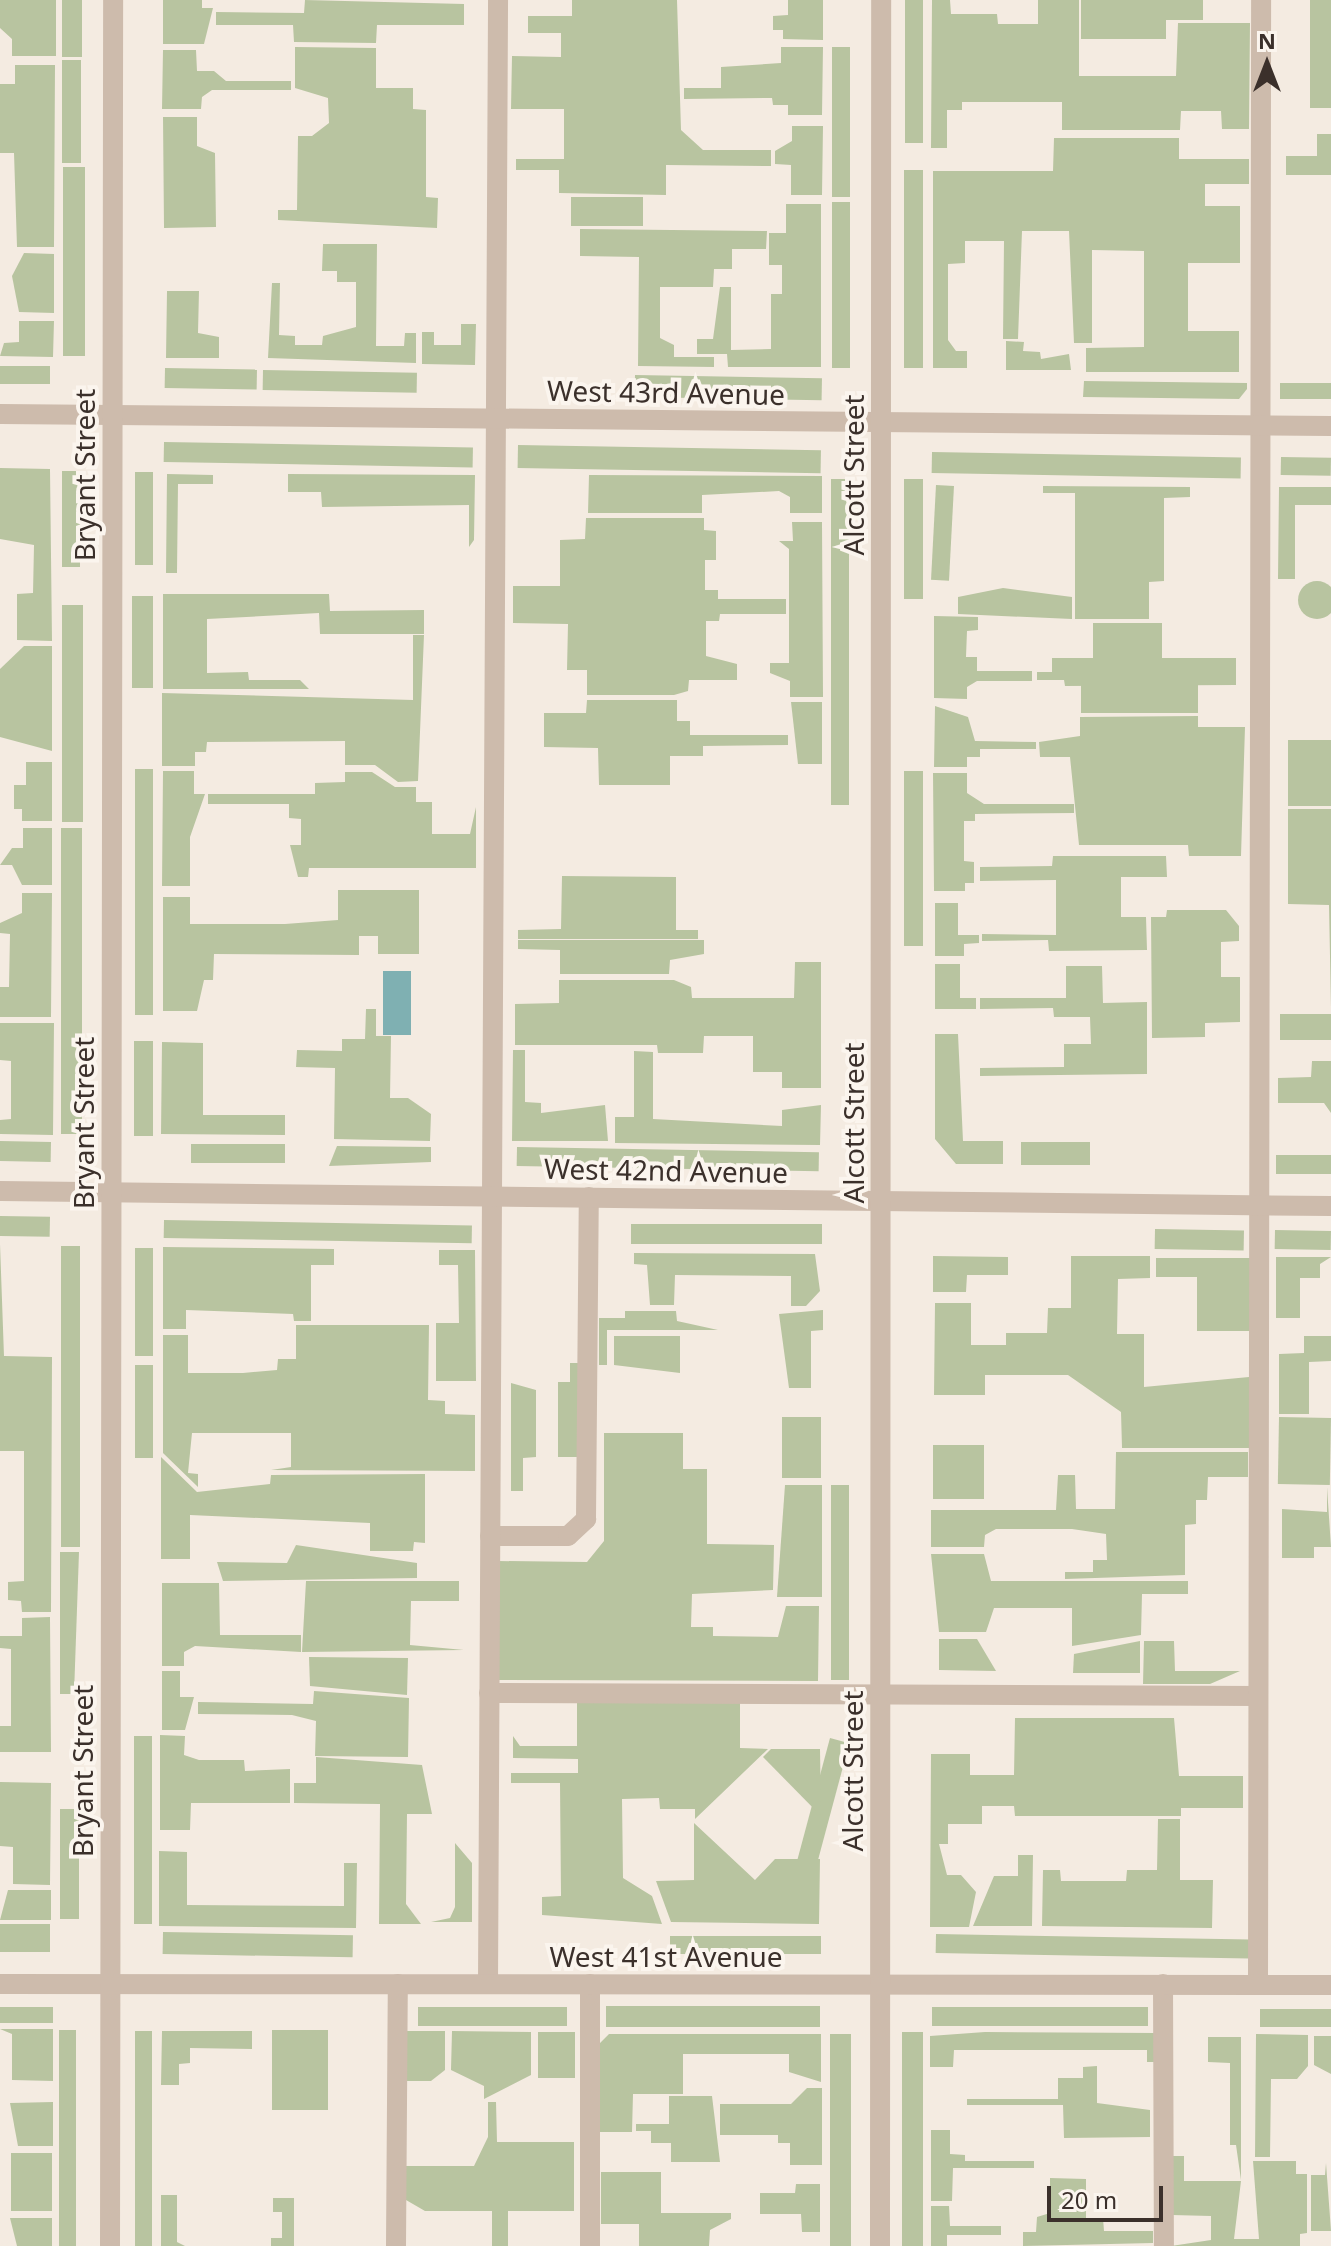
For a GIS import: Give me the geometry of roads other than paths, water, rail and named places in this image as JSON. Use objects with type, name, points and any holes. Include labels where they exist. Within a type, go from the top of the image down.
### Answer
[{"type":"street","name":"Bryant Street","points":[[110,2246],[113,0]]},
{"type":"street","points":[[488,1984],[498,0]]},
{"type":"street","name":"Alcott Street","points":[[880,2246],[881,0]]},
{"type":"street","points":[[1258,1984],[1261,0]]},
{"type":"street","name":"West 43rd Avenue","points":[[0,414],[1331,426]]},
{"type":"street","name":"West 42nd Avenue","points":[[0,1191],[1331,1206]]},
{"type":"street","points":[[490,1536],[568,1536],[586,1519],[589,1197]]},
{"type":"street","points":[[489,1693],[1258,1696]]},
{"type":"street","name":"West 41st Avenue","points":[[0,1984],[1331,1985]]},
{"type":"street","points":[[396,2246],[398,1984]]},
{"type":"street","points":[[590,1984],[590,2246]]},
{"type":"street","points":[[1163,1984],[1164,2246]]},
{"type":"water","points":[[383,971],[411,971],[411,1035],[383,1035]]}]
